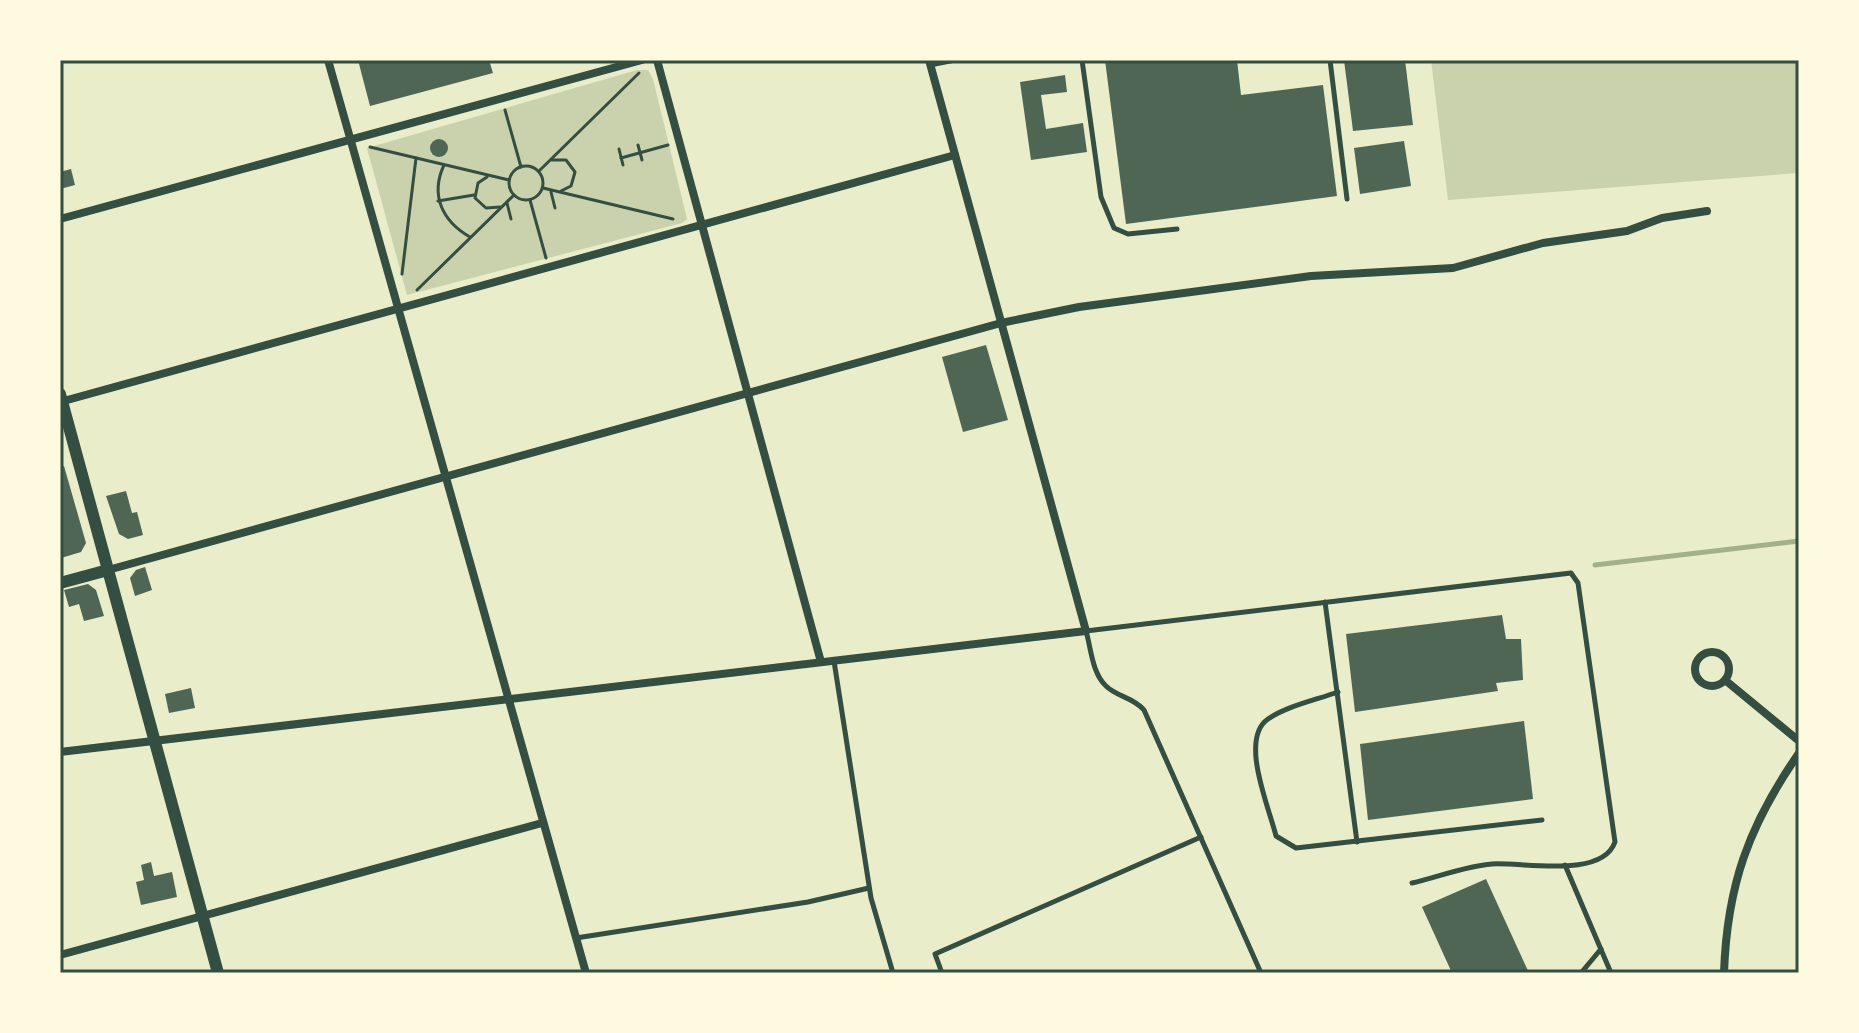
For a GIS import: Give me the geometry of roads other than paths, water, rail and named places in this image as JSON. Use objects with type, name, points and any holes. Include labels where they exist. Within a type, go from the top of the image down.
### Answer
[{"type":"street","points":[[328,60],[506,699],[586,973]]},
{"type":"street","points":[[60,219],[642,60]]},
{"type":"street","points":[[657,60],[821,662]]},
{"type":"street","points":[[60,752],[1086,631],[930,62]]},
{"type":"street","points":[[218,973],[61,399],[955,155]]},
{"type":"street","points":[[60,583],[1001,323],[1079,307],[1311,276],[1453,268],[1543,243],[1627,231],[1662,218],[1707,211]]},
{"type":"street","points":[[1708,652],[1720,653],[1729,668],[1725,680],[1710,686],[1701,682],[1694,667],[1698,658],[1708,652]]},
{"type":"street","points":[[1725,680],[1799,741]]},
{"type":"street","points":[[1724,973],[1732,889],[1749,836],[1761,811],[1799,753]]},
{"type":"street","points":[[60,955],[542,823]]},
{"type":"lane","points":[[930,62],[955,60]]},
{"type":"lane","points":[[1082,60],[1101,197],[1114,228],[1128,234],[1177,229]]},
{"type":"lane","points":[[1330,60],[1347,199]]},
{"type":"lane","points":[[1261,973],[1144,710],[1134,699],[1107,688],[1097,673],[1086,631],[1571,573],[1578,583],[1615,842],[1612,851],[1600,859],[1545,869],[1489,864],[1412,883]]},
{"type":"lane","points":[[1325,602],[1357,842]]},
{"type":"lane","points":[[834,661],[869,888],[879,933],[893,973]]},
{"type":"lane","points":[[1338,692],[1269,718],[1257,730],[1253,746],[1276,836],[1284,843],[1296,848],[1542,820]]},
{"type":"lane","points":[[942,973],[935,954],[1201,836]]},
{"type":"lane","points":[[1565,865],[1611,973]]},
{"type":"lane","points":[[576,938],[808,902],[869,888]]},
{"type":"lane","points":[[1581,973],[1601,949]]},
{"type":"waterway","points":[[1595,565],[1799,541]]}]
